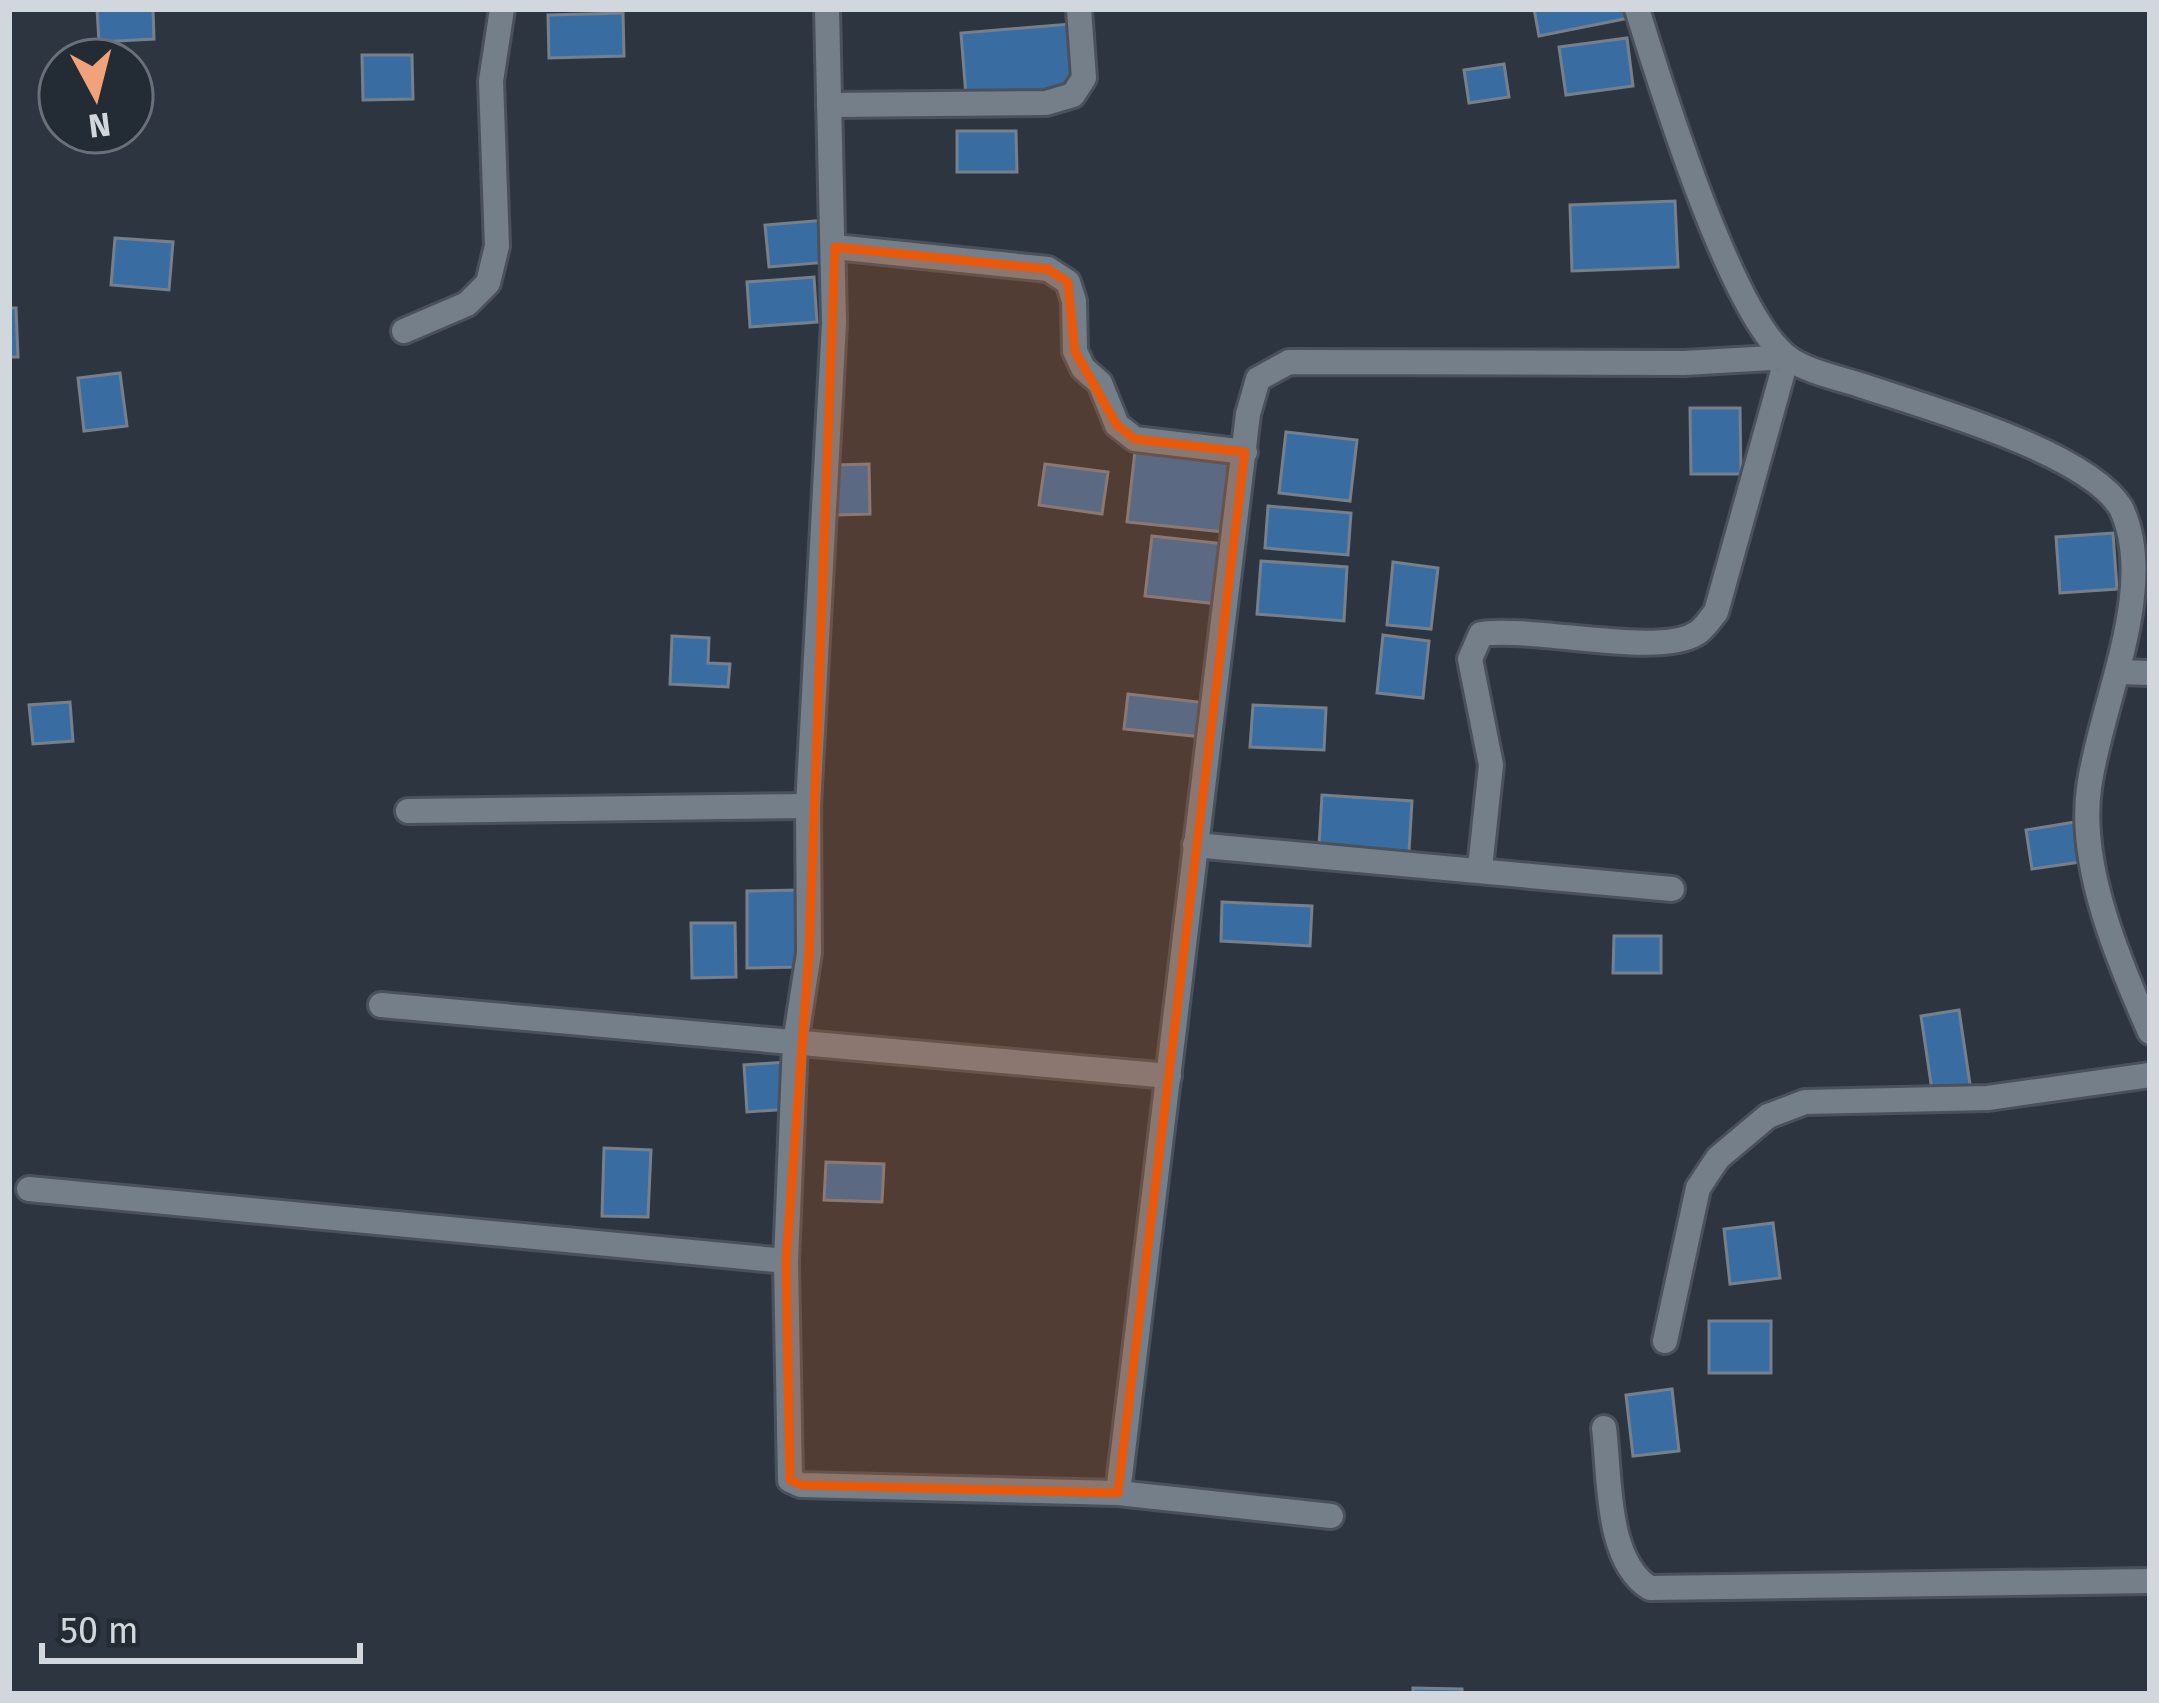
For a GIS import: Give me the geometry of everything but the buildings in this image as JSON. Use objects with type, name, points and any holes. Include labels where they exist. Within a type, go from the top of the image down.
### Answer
[{"type":"street","points":[[404,331],[467,304],[488,283],[497,246],[491,81],[502,9]]},
{"type":"street","points":[[827,9],[835,247],[808,806],[809,953],[795,1043],[786,1261],[786,1449],[795,1484],[1118,1493],[1331,1516]]},
{"type":"street","points":[[829,105],[1046,104],[1073,95],[1084,78],[1079,9]]},
{"type":"street","points":[[1637,9],[1707,213],[1760,325],[1786,357]]},
{"type":"street","points":[[835,247],[1048,269],[1068,282],[1074,301],[1075,351],[1083,368],[1100,383],[1117,424],[1135,439],[1245,452]]},
{"type":"street","points":[[1480,868],[1491,765],[1470,659],[1481,634],[1508,630],[1664,643],[1697,633],[1716,612],[1786,357]]},
{"type":"street","points":[[1118,1493],[1136,1306],[1169,1076],[1248,413],[1258,379],[1289,362],[1684,363],[1786,357],[1958,417],[2088,474],[2144,535],[2120,672],[2089,789],[2090,841],[2102,898],[2150,1032]]},
{"type":"street","points":[[2120,672],[2150,673]]},
{"type":"street","points":[[408,811],[808,806]]},
{"type":"street","points":[[1195,845],[1672,889]]},
{"type":"street","points":[[381,1005],[1169,1076]]},
{"type":"street","points":[[1665,1341],[1698,1188],[1718,1158],[1768,1116],[1805,1102],[1988,1099],[2150,1075]]},
{"type":"street","points":[[29,1189],[786,1261]]},
{"type":"street","points":[[1604,1428],[1625,1558],[1637,1580],[1650,1588],[2150,1581]]},
{"type":"highlighted area","points":[[835,247],[1048,269],[1068,282],[1075,351],[1117,425],[1135,439],[1245,452],[1118,1493],[801,1485],[790,1480],[786,1261],[809,953]]}]
